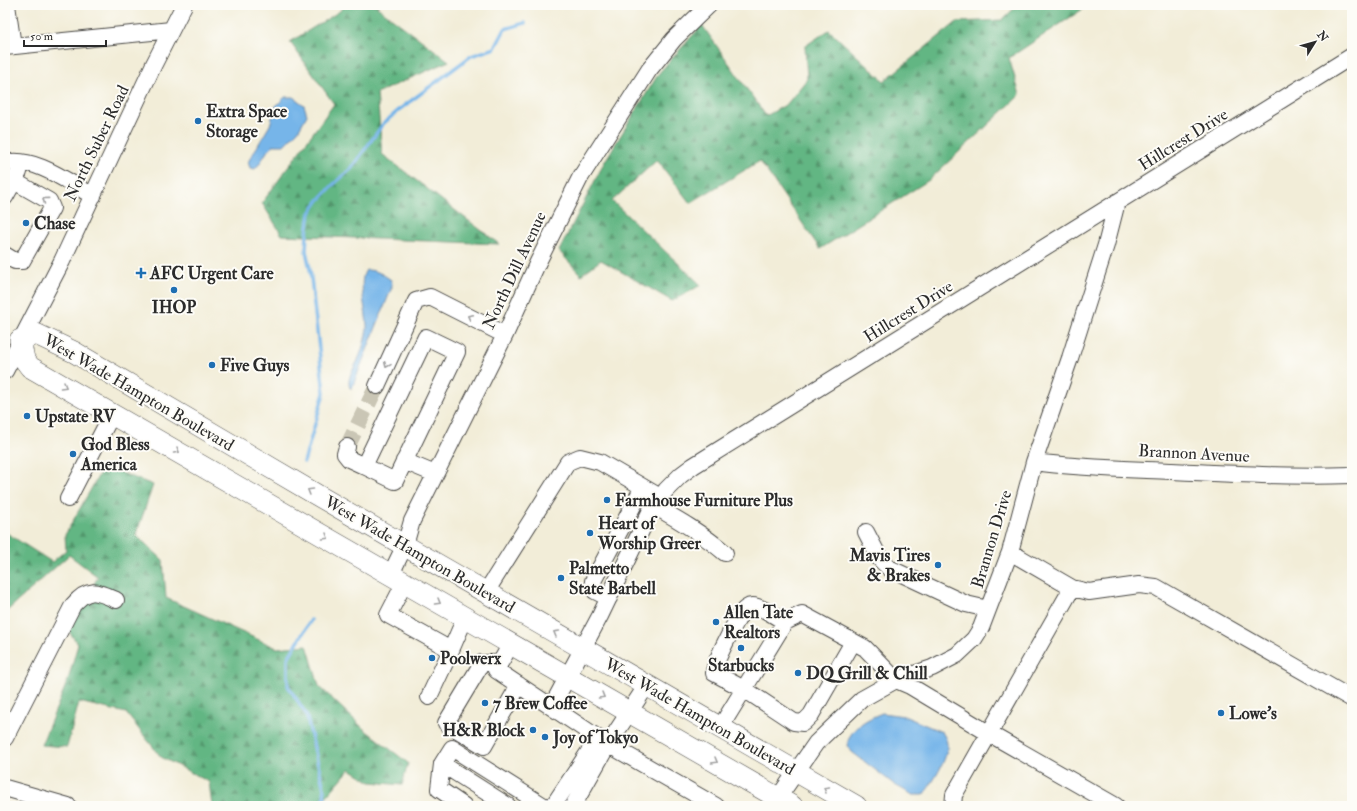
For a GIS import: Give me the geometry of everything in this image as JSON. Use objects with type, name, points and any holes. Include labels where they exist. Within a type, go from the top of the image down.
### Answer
[{"type":"main road","name":"West Wade Hampton Boulevard","points":[[785,802],[30,367],[24,359],[13,335],[36,334],[74,352],[856,806]]},
{"type":"street","points":[[7,5],[9,46],[171,30]]},
{"type":"street","name":"North Suber Road","points":[[5,371],[13,335],[62,261],[83,214],[184,5]]},
{"type":"street","name":"North Dill Avenue","points":[[451,650],[388,615],[412,520],[505,335],[568,201],[594,154],[661,55],[674,39],[708,5]]},
{"type":"street","name":"Hillcrest Drive","points":[[552,706],[609,598],[657,501],[681,475],[693,466],[1352,56]]},
{"type":"street","points":[[5,163],[25,162],[42,167],[93,196]]},
{"type":"street","points":[[5,197],[25,162]]},
{"type":"street","points":[[5,255],[15,261],[22,262],[52,208],[49,201],[14,181]]},
{"type":"street","name":"Brannon Drive","points":[[785,802],[796,771],[816,743],[853,707],[872,692],[896,680],[932,668],[957,655],[974,639],[981,628],[1010,552],[1034,462],[1070,358],[1106,245],[1117,202]]},
{"type":"street","points":[[377,386],[416,301],[430,297],[505,335]]},
{"type":"street","points":[[347,447],[345,454],[349,459],[395,481],[457,352],[426,337],[364,466]]},
{"type":"street","points":[[68,500],[112,414]]},
{"type":"street","points":[[486,592],[568,462],[580,457],[600,462],[643,487],[657,501],[683,522],[714,543],[725,553]]},
{"type":"street","points":[[404,461],[435,474]]},
{"type":"street","name":"Brannon Avenue","points":[[1034,462],[1139,470],[1253,475],[1352,475]]},
{"type":"street","points":[[609,598],[595,591],[593,581],[643,487]]},
{"type":"street","points":[[866,532],[880,559],[889,568],[966,604],[988,609]]},
{"type":"street","points":[[1010,552],[1072,588],[1089,592],[1139,585],[1156,587],[1352,699]]},
{"type":"street","points":[[953,806],[954,795],[1072,588]]},
{"type":"street","points":[[5,738],[72,605],[80,596],[89,592],[99,592],[116,600]]},
{"type":"street","points":[[785,622],[755,606],[748,607],[742,613],[713,668],[714,673],[744,689],[794,722],[803,722],[811,715],[853,642]]},
{"type":"street","points":[[720,728],[785,622],[802,614],[865,648],[896,680],[910,686],[990,734],[1116,806]]},
{"type":"street","points":[[429,697],[465,618]]},
{"type":"street","points":[[511,644],[496,670],[603,741],[716,806]]},
{"type":"street","points":[[500,663],[482,663],[446,723],[484,746],[519,685]]},
{"type":"street","points":[[553,806],[603,741],[630,712],[647,685]]},
{"type":"street","points":[[573,806],[603,741]]},
{"type":"street","points":[[464,806],[439,788],[442,764],[452,748],[521,800],[544,806]]},
{"type":"street","points":[[442,764],[508,806]]},
{"type":"street","points":[[5,788],[68,806]]},
{"type":"green space","points":[[344,5],[379,5],[377,7],[449,61],[377,93],[382,154],[499,244],[282,235],[262,203],[334,104],[290,42],[340,11]]},
{"type":"green space","points":[[1018,5],[1089,5],[1009,58],[1020,95],[929,180],[820,249],[760,161],[690,203],[657,160],[612,201],[701,285],[672,301],[601,260],[581,275],[559,251],[605,161],[659,73],[702,25],[766,116],[787,104],[807,79],[805,46],[829,30],[884,81],[957,22],[1002,20]]},
{"type":"green space","points":[[104,466],[153,485],[136,535],[163,560],[166,598],[277,648],[307,645],[319,686],[364,729],[408,763],[402,785],[371,782],[350,769],[318,806],[212,806],[209,782],[161,757],[126,713],[79,702],[67,747],[41,745],[68,680],[78,644],[67,629],[98,577],[69,555],[5,614],[5,532],[52,562],[66,550],[65,535]]},
{"type":"water","points":[[285,97],[293,97],[304,105],[307,115],[298,131],[284,145],[273,145],[255,169],[250,168],[248,162],[270,125],[275,107]]},
{"type":"water","points":[[366,270],[370,270],[385,276],[391,280],[392,287],[352,388],[350,388],[350,377],[361,352],[367,327],[362,289],[363,275]]},
{"type":"water","points":[[882,713],[904,716],[942,732],[947,742],[947,750],[943,763],[923,795],[913,795],[895,785],[852,752],[847,746],[848,740],[855,729],[870,718]]},
{"type":"waterway","points":[[304,462],[324,393],[310,269],[306,251],[310,213],[319,200],[351,169],[383,124],[400,109],[471,56],[495,48],[505,29],[525,23]]},
{"type":"waterway","points":[[311,620],[288,658],[288,686],[306,714],[324,789],[325,806]]},
{"type":"tunnel","points":[[347,447],[377,386]]},
{"type":"place","name":"Extra Space Storage","points":[[198,121]]},
{"type":"place","name":"Chase","points":[[26,223]]},
{"type":"place","name":"AFC Urgent Care","points":[[141,273]]},
{"type":"place","name":"IHOP","points":[[174,290]]},
{"type":"place","name":"Five Guys","points":[[212,365]]},
{"type":"place","name":"Upstate RV","points":[[27,416]]},
{"type":"place","name":"God Bless America","points":[[73,454]]},
{"type":"place","name":"Farmhouse Furniture Plus","points":[[607,500]]},
{"type":"place","name":"Heart of Worship Greer","points":[[590,533]]},
{"type":"place","name":"Mavis Tires & Brakes","points":[[938,565]]},
{"type":"place","name":"Palmetto State Barbell","points":[[561,578]]},
{"type":"place","name":"Allen Tate Realtors","points":[[716,622]]},
{"type":"place","name":"Starbucks","points":[[741,648]]},
{"type":"place","name":"Poolwerx","points":[[432,658]]},
{"type":"place","name":"DQ Grill & Chill","points":[[798,673]]},
{"type":"place","name":"7 Brew Coffee","points":[[485,703]]},
{"type":"place","name":"Lowe's","points":[[1221,713]]},
{"type":"place","name":"H&R Block","points":[[533,730]]},
{"type":"place","name":"Joy of Tokyo","points":[[545,737]]}]
